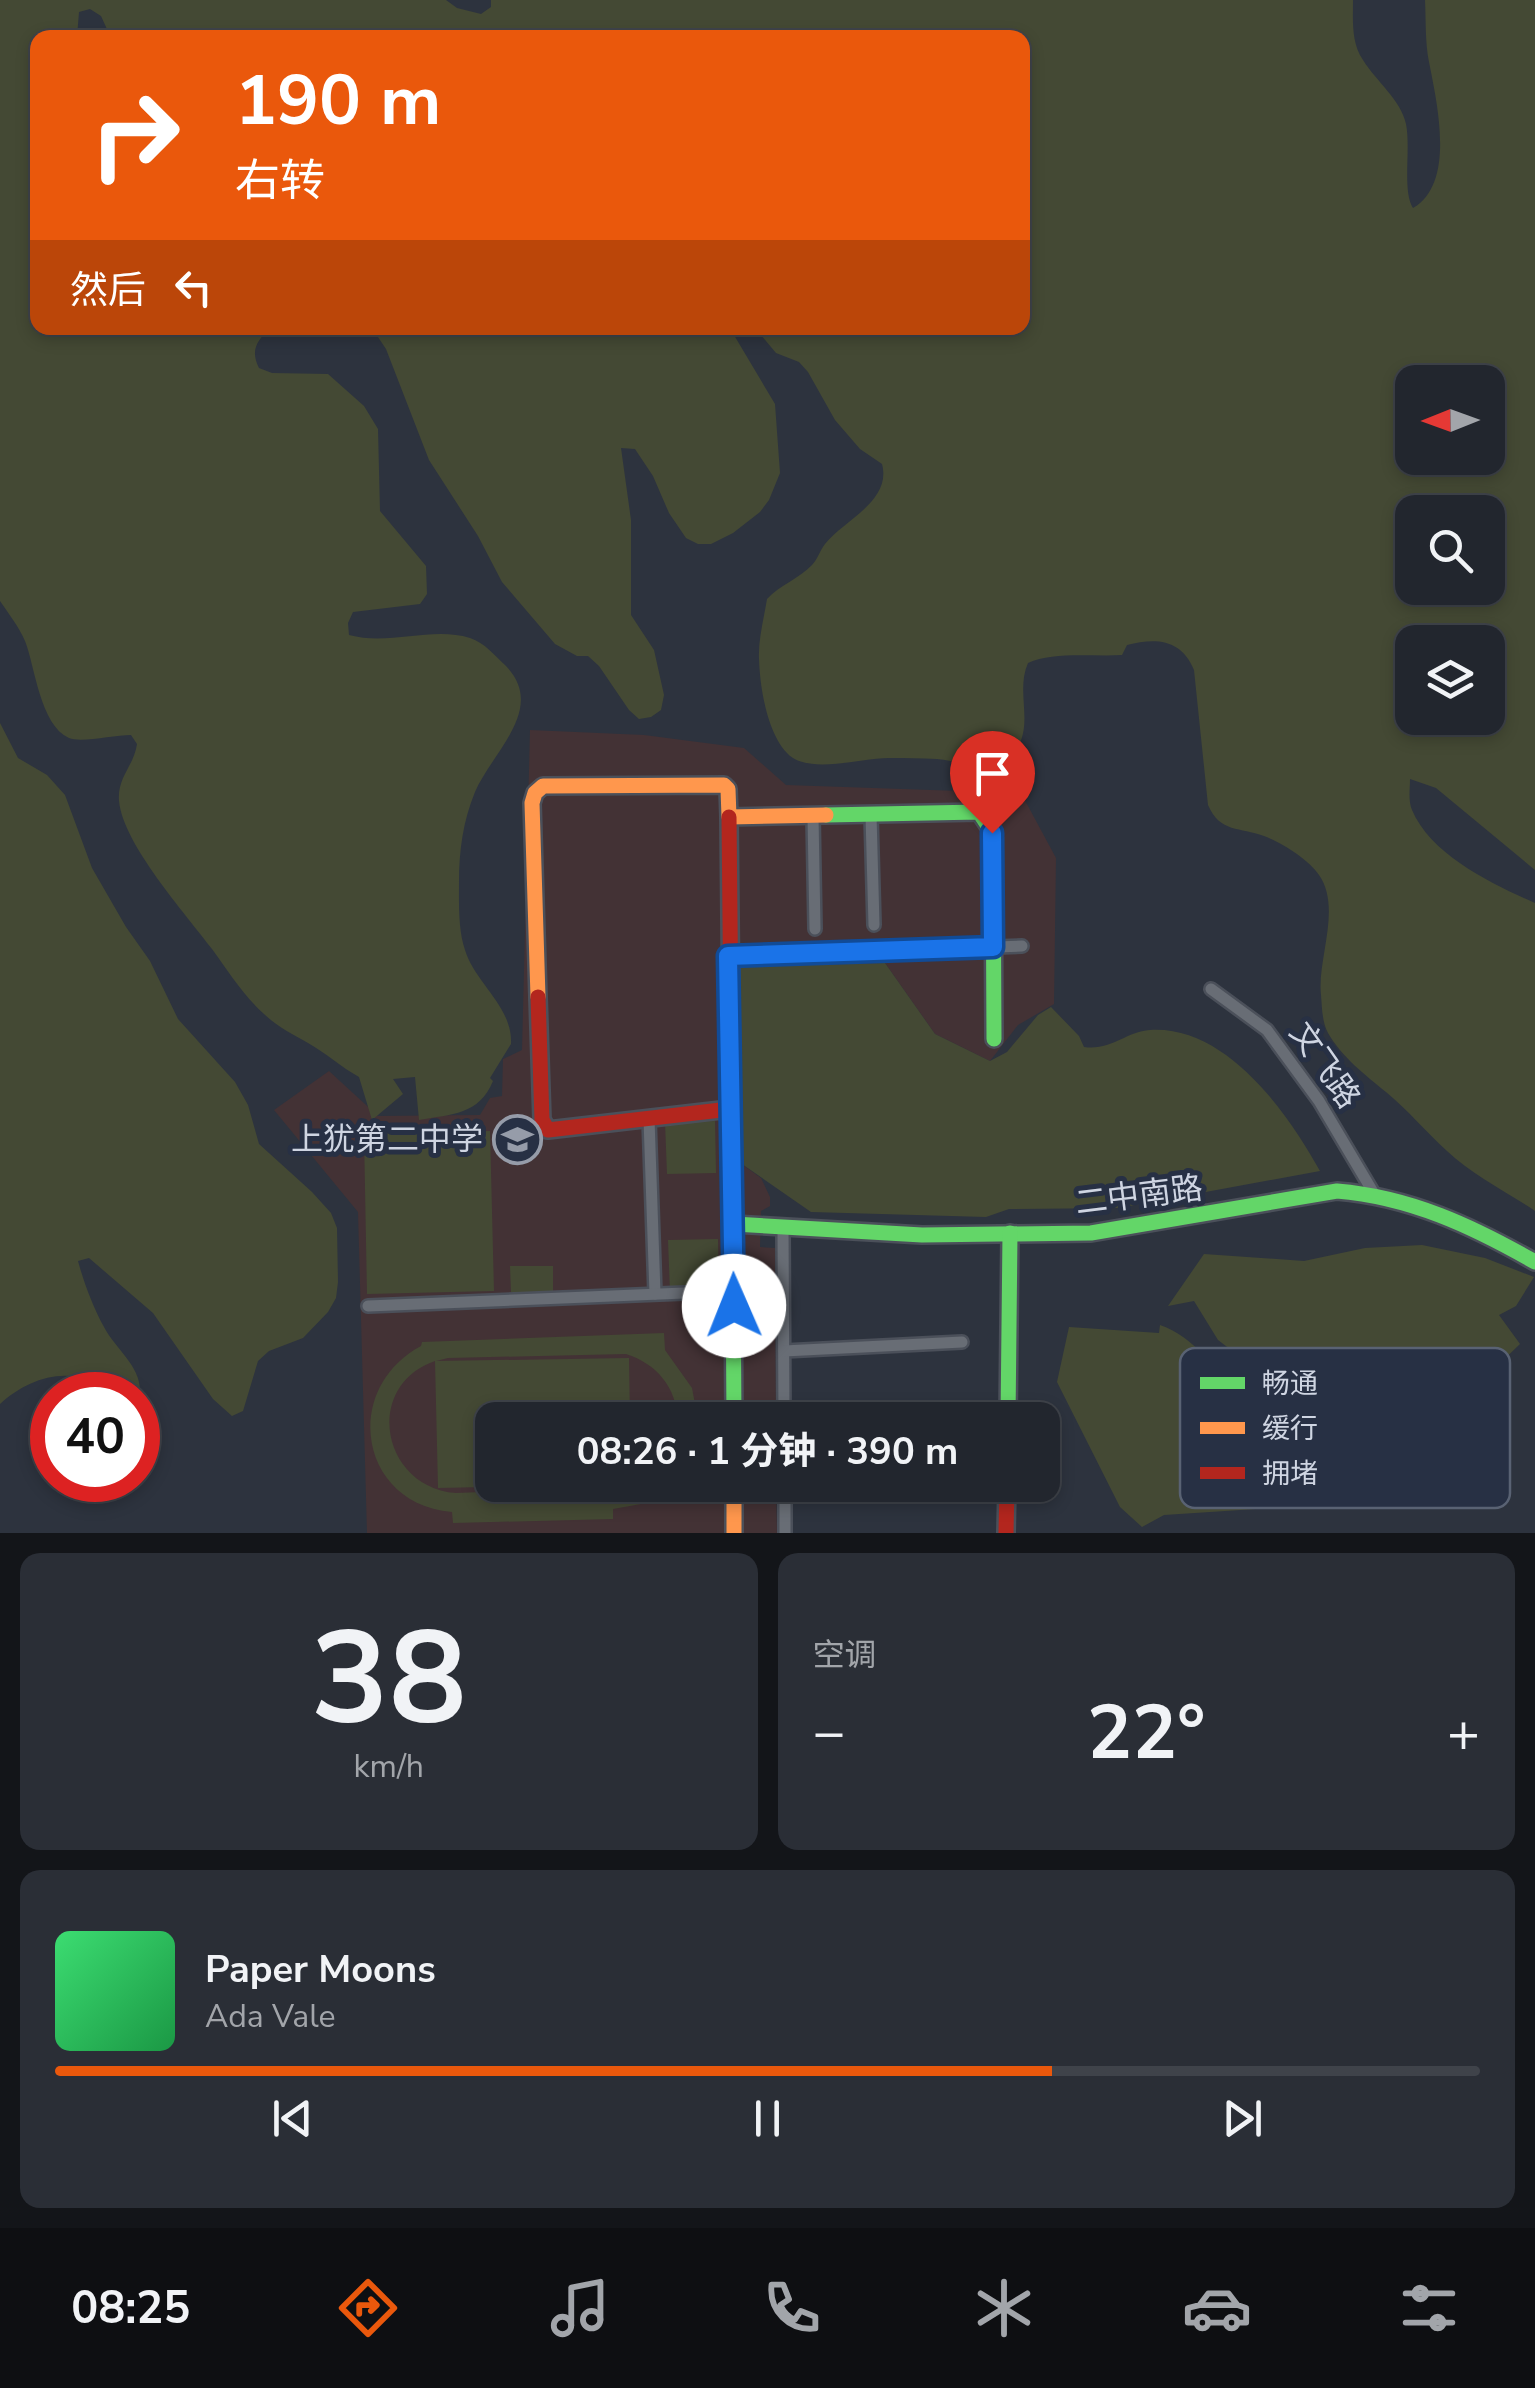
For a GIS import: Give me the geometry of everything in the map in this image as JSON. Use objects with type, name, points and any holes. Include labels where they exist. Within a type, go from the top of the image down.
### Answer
[{"type":"street","points":[[732,1118],[722,1110],[548,1130],[542,1120],[532,804],[543,786],[724,784],[728,789],[734,1224],[734,1402]]},
{"type":"street","points":[[729,817],[978,812],[992,833],[994,1039]]},
{"type":"street","points":[[871,815],[874,925]]},
{"type":"street","points":[[813,816],[816,929]]},
{"type":"street","points":[[728,956],[1022,946]]},
{"type":"street","name":"文飞路","points":[[1211,989],[1267,1030],[1319,1102],[1373,1192]]},
{"type":"street","points":[[649,1119],[655,1294]]},
{"type":"street","name":"二中南路","points":[[734,1224],[922,1235],[1091,1233],[1197,1218],[1337,1191],[1373,1192],[1454,1221],[1535,1262]]},
{"type":"street","points":[[783,1228],[784,1402]]},
{"type":"street","points":[[1008,1402],[1010,1233]]},
{"type":"street","points":[[368,1306],[733,1291]]},
{"type":"street","points":[[784,1351],[962,1342]]},
{"type":"street","points":[[734,1502],[734,1533]]},
{"type":"street","points":[[785,1502],[785,1533]]},
{"type":"street","points":[[1006,1533],[1007,1502]]},
{"type":"shaded area","name":"上犹第二中学","points":[[530,730],[644,735],[744,748],[786,785],[1021,793],[1056,858],[1054,1004],[1018,1025],[990,1061],[935,1034],[885,963],[739,1162],[761,1178],[770,1197],[770,1206],[761,1211],[760,1247],[775,1248],[776,1402],[475,1402],[475,1502],[776,1502],[777,1533],[367,1533],[358,1212],[274,1110],[329,1071],[378,1116],[480,1115],[490,1098],[502,1096],[503,1059],[522,1050]]},
{"type":"green space","points":[[0,0],[446,0],[457,8],[481,14],[491,7],[491,0],[1353,0],[1356,46],[1399,107],[1406,124],[1408,191],[1413,208],[1426,196],[1439,162],[1439,120],[1427,47],[1425,0],[1535,0],[1535,870],[1436,788],[1410,779],[1410,803],[1421,826],[1448,854],[1482,877],[1535,903],[1535,1211],[1478,1175],[1439,1144],[1333,1041],[1325,1024],[1321,995],[1329,918],[1326,888],[1314,869],[1294,852],[1264,836],[1225,825],[1213,814],[1208,805],[1194,670],[1183,652],[1167,643],[1148,641],[1127,645],[1122,655],[1061,656],[1028,663],[1023,687],[1023,735],[1010,757],[994,765],[908,758],[808,763],[787,753],[774,734],[763,696],[759,659],[767,599],[812,565],[833,535],[873,499],[883,477],[882,464],[860,449],[835,420],[808,372],[799,362],[776,353],[761,335],[1030,335],[1030,30],[107,30],[101,16],[90,9],[79,12],[78,30],[30,30],[30,335],[264,335],[256,346],[259,368],[272,373],[328,374],[364,406],[378,429],[380,511],[426,566],[427,594],[420,604],[353,612],[348,623],[349,635],[379,638],[441,634],[470,638],[489,650],[517,681],[521,697],[519,714],[475,792],[461,848],[459,907],[463,942],[470,962],[506,1018],[511,1044],[490,1078],[493,1081],[487,1092],[472,1107],[419,1120],[415,1077],[393,1079],[403,1094],[372,1120],[359,1077],[280,1027],[256,1006],[157,878],[131,837],[119,793],[137,744],[131,735],[74,739],[59,731],[45,708],[25,641],[0,601]]},
{"type":"green space","points":[[377,335],[734,335],[775,404],[780,473],[760,512],[733,533],[711,544],[698,544],[686,538],[669,513],[653,476],[635,449],[621,448],[631,520],[631,615],[654,650],[664,695],[661,710],[639,719],[599,666],[588,656],[577,656],[555,644],[502,582],[478,536],[429,460],[386,349]]},
{"type":"green space","points":[[0,723],[18,758],[47,775],[65,795],[92,868],[150,961],[178,1019],[235,1082],[248,1105],[259,1144],[331,1213],[337,1228],[338,1282],[336,1298],[328,1312],[303,1338],[269,1351],[258,1361],[243,1411],[232,1416],[213,1399],[153,1313],[89,1258],[78,1261],[104,1327],[135,1372],[30,1372],[30,1384],[0,1404]]},
{"type":"green space","points":[[885,963],[935,1034],[990,1061],[1007,1052],[1038,1015],[1051,1007],[1079,1036],[1084,1047],[1102,1046],[1150,1030],[1178,1032],[1204,1042],[1252,1077],[1291,1124],[1320,1171],[1119,1208],[1009,1209],[986,1217],[811,1212],[739,1162],[735,967]]},
{"type":"green space","points":[[715,1121],[716,1173],[667,1174],[665,1122]]},
{"type":"green space","points":[[490,1131],[494,1291],[367,1294],[364,1134]]},
{"type":"green space","points":[[718,1239],[719,1291],[670,1292],[668,1240]]},
{"type":"green space","points":[[1422,1245],[1485,1258],[1534,1277],[1516,1306],[1499,1315],[1520,1344],[1510,1354],[1510,1348],[1229,1348],[1218,1340],[1194,1301],[1168,1306],[1204,1254],[1304,1261],[1365,1248]]},
{"type":"green space","points":[[510,1266],[553,1266],[553,1292],[511,1292]]},
{"type":"green space","points":[[1160,1325],[1196,1348],[1180,1348],[1180,1508],[1256,1509],[1164,1515],[1142,1527],[1120,1507],[1057,1382],[1069,1327],[1159,1333]]},
{"type":"green space","points":[[664,1333],[665,1350],[692,1388],[695,1402],[674,1402],[669,1387],[656,1371],[626,1354],[436,1361],[629,1358],[630,1402],[475,1402],[475,1487],[438,1488],[435,1361],[412,1374],[397,1391],[390,1412],[390,1434],[397,1455],[411,1473],[431,1487],[456,1493],[475,1492],[475,1502],[644,1502],[613,1509],[613,1519],[453,1523],[452,1512],[421,1504],[397,1489],[380,1467],[372,1442],[371,1415],[379,1389],[396,1365],[422,1342]]},
{"type":"traffic: fast","points":[[826,815],[979,812],[993,833],[994,1039]]},
{"type":"traffic: fast","points":[[732,1119],[734,1402]]},
{"type":"traffic: fast","points":[[734,1224],[922,1235],[1091,1233],[1337,1191],[1390,1200],[1440,1215],[1535,1262]]},
{"type":"traffic: fast","points":[[1008,1402],[1010,1233]]},
{"type":"traffic: slow","points":[[538,997],[532,803],[543,786],[724,785],[728,789],[729,817],[826,815]]},
{"type":"traffic: slow","points":[[734,1502],[734,1533]]},
{"type":"traffic: jam","points":[[729,817],[732,1119]]},
{"type":"traffic: jam","points":[[538,997],[542,1120],[548,1130],[721,1110],[732,1118]]},
{"type":"traffic: jam","points":[[1006,1533],[1007,1502]]},
{"type":"place","name":"上犹第二中学","points":[[518,1139]]},
{"type":"route","points":[[734,1306],[728,956],[993,947],[992,833]]}]
